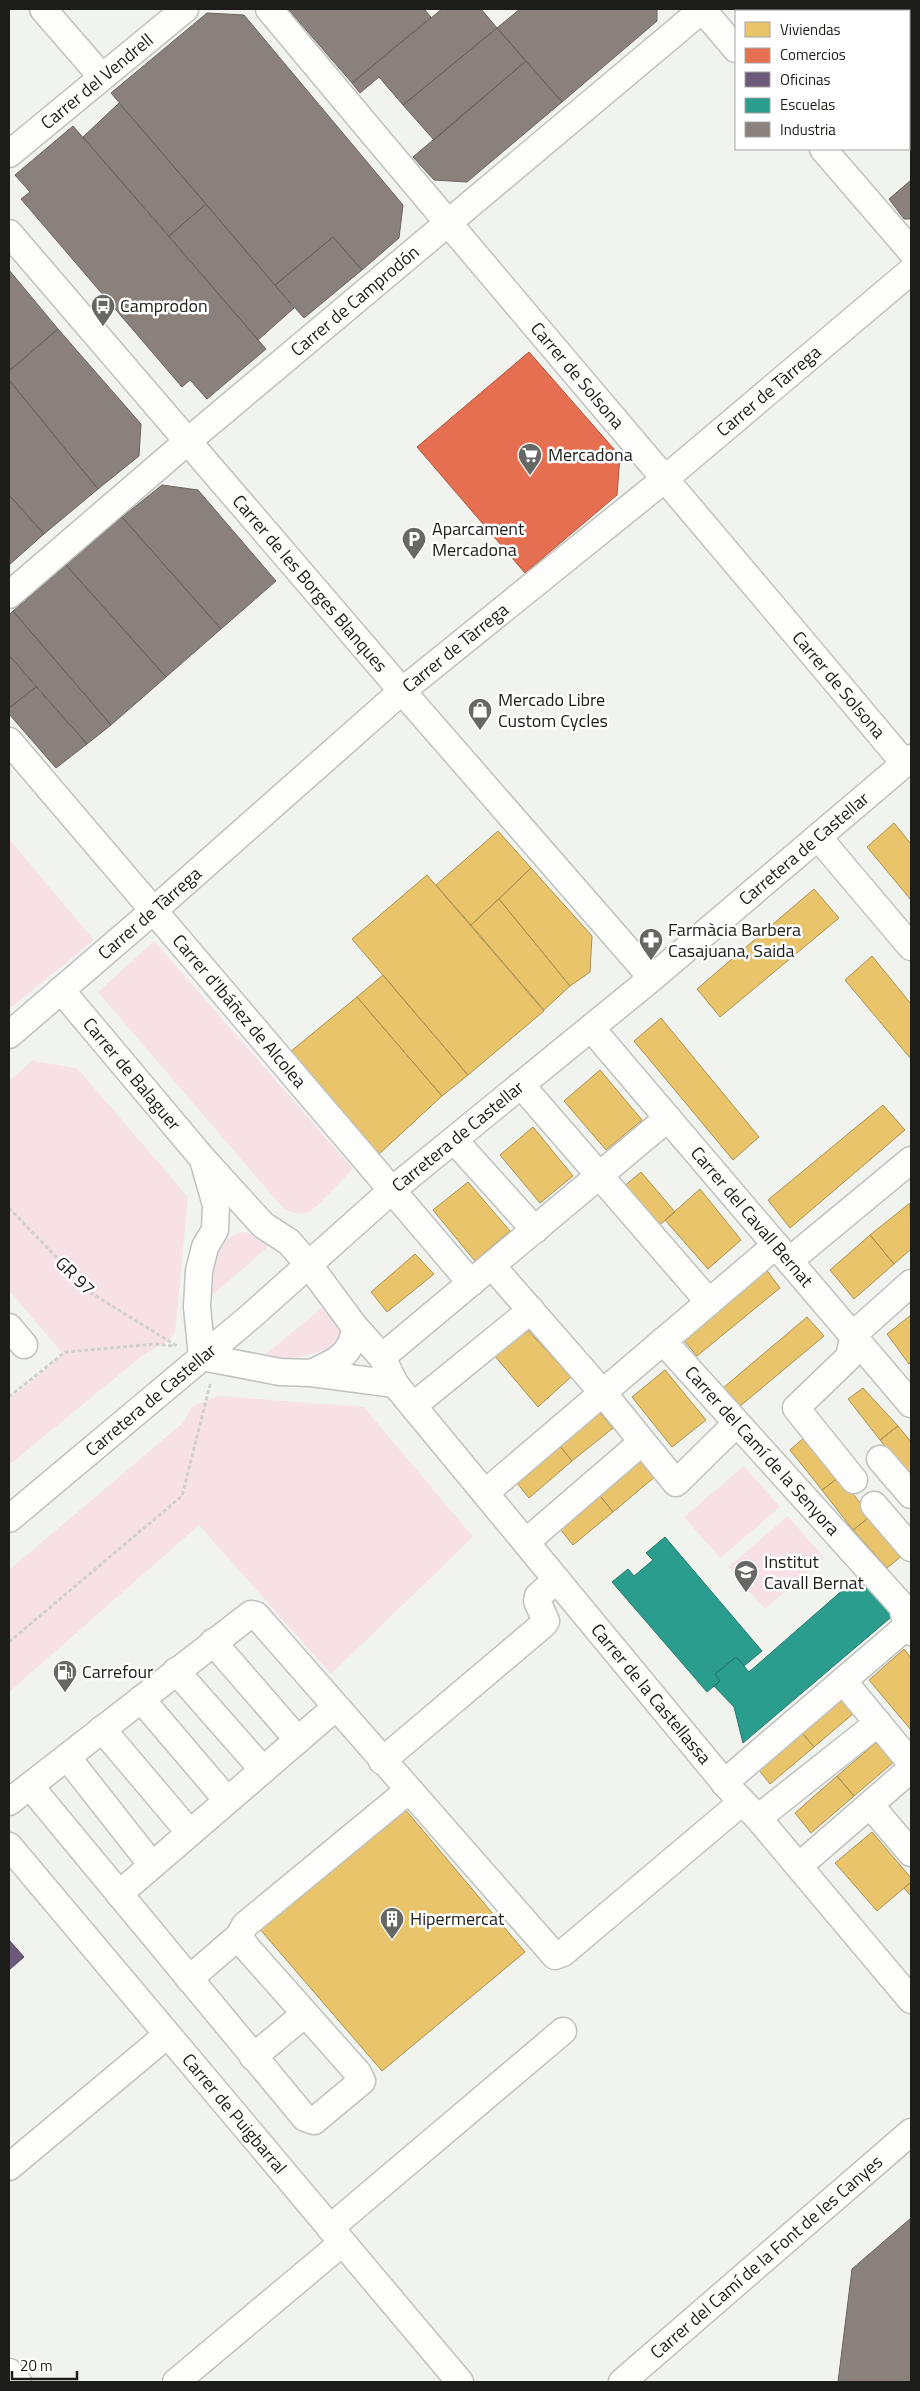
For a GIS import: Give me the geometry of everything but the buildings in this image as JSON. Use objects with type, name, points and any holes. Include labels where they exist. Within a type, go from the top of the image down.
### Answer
[{"type":"street","points":[[43,9],[102,77]]},
{"type":"street","name":"Carrer del Vendrell","points":[[9,154],[185,9]]},
{"type":"street","name":"Carrer de Solsona","points":[[269,9],[447,224],[908,761]]},
{"type":"street","points":[[702,9],[735,48]]},
{"type":"street","name":"Carrer de Camprodón","points":[[9,596],[188,441],[702,9]]},
{"type":"street","points":[[824,150],[911,251]]},
{"type":"street","name":"Carrer de les Borges Blanques","points":[[9,233],[402,691],[652,978]]},
{"type":"street","name":"Carrer de Tàrrega","points":[[9,1035],[153,911],[402,691],[666,478],[911,271]]},
{"type":"street","name":"Carrer d'Ibáñez de Alcolea","points":[[9,741],[471,1283]]},
{"type":"street","name":"Carretera de Castellar","points":[[9,1519],[191,1356],[309,1265],[391,1191],[652,978],[908,761]]},
{"type":"street","points":[[818,837],[911,947]]},
{"type":"street","name":"Carrer de Balaguer","points":[[61,990],[203,1159],[263,1225],[288,1242],[309,1265]]},
{"type":"street","name":"Carrer del Cavall Bernat","points":[[591,1028],[911,1402]]},
{"type":"street","points":[[521,1085],[710,1302]]},
{"type":"street","points":[[382,1357],[668,1118]]},
{"type":"street","points":[[454,1140],[535,1230]]},
{"type":"street","name":"Carrer de Balaguer","points":[[191,1356],[199,1271],[205,1247],[214,1230],[216,1205],[203,1159]]},
{"type":"street","points":[[485,1493],[710,1302],[783,1253],[911,1160]]},
{"type":"street","name":"Carrer de Balaguer","points":[[214,1230],[234,1220],[263,1225]]},
{"type":"street","name":"Carrer de la Castellassa","points":[[309,1265],[355,1327],[382,1357],[395,1384],[413,1406],[724,1783],[799,1866],[910,1997]]},
{"type":"street","points":[[492,1266],[603,1393],[676,1483],[736,1424]]},
{"type":"street","points":[[854,1480],[796,1408],[849,1357],[854,1334],[911,1283]]},
{"type":"street","points":[[413,1406],[531,1310]]},
{"type":"street","points":[[311,1373],[336,1362],[352,1346],[355,1327]]},
{"type":"street","name":"Carrer del Camí de la Senyora","points":[[664,1341],[736,1424],[902,1606],[909,1629]]},
{"type":"street","points":[[191,1356],[280,1372],[311,1373],[395,1384]]},
{"type":"street","points":[[526,1542],[642,1442]]},
{"type":"street","points":[[880,1459],[911,1495]]},
{"type":"street","points":[[874,1505],[911,1548]]},
{"type":"street","points":[[382,1761],[544,1624],[546,1620],[536,1601],[538,1596],[557,1580]]},
{"type":"street","points":[[9,1802],[213,1642],[251,1614],[256,1615],[382,1761],[555,1956],[563,1953],[750,1810],[878,1723]]},
{"type":"street","points":[[724,1783],[909,1629]]},
{"type":"street","points":[[213,1642],[298,1740]]},
{"type":"street","points":[[176,1671],[263,1770]]},
{"type":"street","points":[[844,1682],[911,1763]]},
{"type":"street","points":[[141,1699],[227,1800]]},
{"type":"street","points":[[119,1894],[336,1708]]},
{"type":"street","points":[[102,1729],[190,1833]]},
{"type":"street","points":[[67,1757],[152,1865]]},
{"type":"street","points":[[799,1866],[911,1769]]},
{"type":"street","points":[[30,1786],[253,2057],[305,2118],[314,2120],[362,2081],[358,2073],[247,1948],[239,1936]]},
{"type":"street","points":[[189,1979],[239,1936],[245,1925],[409,1790]]},
{"type":"street","points":[[870,1805],[911,1853]]},
{"type":"street","name":"Carrer de Puigbarral","points":[[9,1846],[460,2382]]},
{"type":"street","points":[[253,2057],[305,2014]]},
{"type":"street","points":[[176,2382],[563,2031]]},
{"type":"street","points":[[9,2167],[167,2035]]},
{"type":"street","name":"Carrer del Camí de la Font de les Canyes","points":[[622,2382],[911,2132]]},
{"type":"street","points":[[9,2372],[18,2382]]},
{"type":"path","name":"GR 97","points":[[9,1208],[91,1293],[191,1356],[210,1385],[182,1496],[9,1642]]},
{"type":"path","points":[[9,1397],[65,1352],[155,1344],[191,1356]]},
{"type":"shaded area","points":[[9,839],[94,940],[9,1009]]},
{"type":"shaded area","points":[[154,941],[353,1169],[310,1211],[296,1213],[283,1208],[98,992]]},
{"type":"shaded area","points":[[32,1061],[77,1068],[188,1197],[175,1332],[170,1339],[143,1355],[9,1465],[9,1400],[63,1354],[9,1290],[9,1081]]},
{"type":"shaded area","points":[[243,1232],[257,1235],[269,1246],[209,1298],[212,1268],[219,1249],[225,1241]]},
{"type":"shaded area","points":[[322,1308],[347,1337],[317,1353],[306,1356],[284,1359],[262,1357]]},
{"type":"shaded area","points":[[218,1396],[364,1407],[473,1537],[331,1674],[199,1525],[9,1692],[9,1570],[184,1422],[191,1407]]},
{"type":"shaded area","points":[[744,1466],[780,1507],[720,1558],[684,1517]]},
{"type":"shaded area","points":[[788,1516],[824,1558],[765,1609],[728,1567]]},
{"type":"place","name":"Camprodon","points":[[103,327]]},
{"type":"place","name":"Mercadona","points":[[530,476]]},
{"type":"place","name":"Aparcament Mercadona","points":[[414,560]]},
{"type":"place","name":"Mercado Libre Custom Cycles","points":[[480,731]]},
{"type":"place","name":"Farmàcia Barbera Casajuana, Saida","points":[[651,961]]},
{"type":"place","name":"Institut Cavall Bernat","points":[[746,1593]]},
{"type":"place","name":"Carrefour","points":[[65,1693]]},
{"type":"place","name":"Hipermercat","points":[[392,1940]]}]
